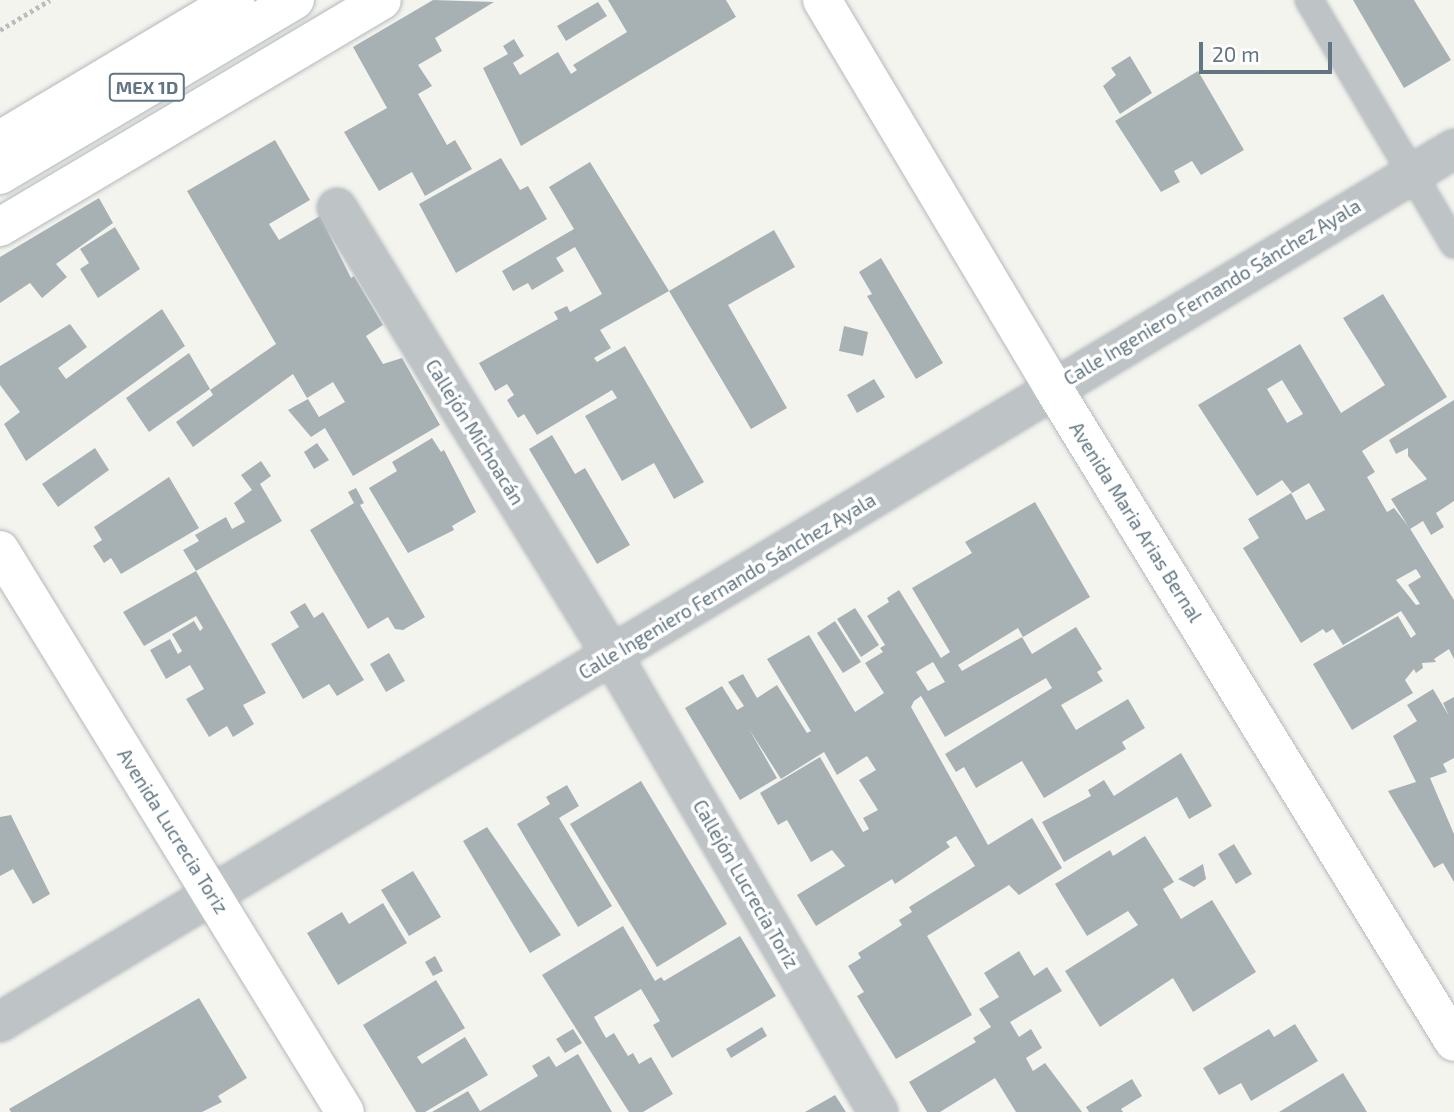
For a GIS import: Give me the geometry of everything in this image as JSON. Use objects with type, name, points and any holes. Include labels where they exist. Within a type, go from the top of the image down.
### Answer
[{"type":"main road","name":"MEX 1D","points":[[0,111],[187,0]]},
{"type":"main road","points":[[0,140],[236,0]]},
{"type":"main road","points":[[0,160],[270,0]]},
{"type":"main road","name":"MEX 1D","points":[[0,175],[295,0]]},
{"type":"main road","points":[[0,227],[382,0]]},
{"type":"main road","name":"Avenida Maria Arias Bernal","points":[[822,0],[1052,387],[1454,1042]]},
{"type":"main road","name":"Avenida Lucrecia Toriz","points":[[0,550],[345,1112]]},
{"type":"street","name":"Calle Ingeniero Fernando Sánchez Ayala","points":[[0,1022],[612,657],[1052,387],[1454,149]]},
{"type":"street","name":"Callejón Michoacán","points":[[337,208],[612,657]]},
{"type":"street","name":"Callejón Lucrecia Toriz","points":[[612,657],[878,1112]]},
{"type":"lane","points":[[1309,0],[1454,244]]},
{"type":"path","points":[[0,30],[50,0]]},
{"type":"building","points":[[433,0],[494,2],[435,38],[442,51],[418,65],[432,86],[418,94],[447,145],[455,140],[472,169],[425,196],[412,172],[379,191],[344,132],[387,108],[353,47]]},
{"type":"building","points":[[608,0],[726,0],[736,17],[521,146],[483,68],[508,54],[503,46],[514,39],[524,56],[513,63],[520,75],[558,52],[571,74],[577,70],[573,65],[627,32]]},
{"type":"building","points":[[1353,0],[1414,0],[1451,60],[1404,88]]},
{"type":"building","points":[[598,2],[607,16],[566,41],[557,26]]},
{"type":"building","points":[[1130,56],[1152,93],[1120,114],[1103,86],[1116,75],[1111,68]]},
{"type":"building","points":[[1198,71],[1244,150],[1201,175],[1192,161],[1174,171],[1180,182],[1161,192],[1115,121]]},
{"type":"building","points":[[275,140],[310,200],[269,224],[279,240],[320,216],[351,278],[354,276],[383,325],[366,336],[383,364],[402,358],[440,425],[353,476],[325,428],[311,437],[288,410],[308,399],[319,417],[345,402],[333,382],[307,398],[293,374],[193,447],[176,422],[213,395],[210,390],[276,344],[187,191]]},
{"type":"building","points":[[501,158],[520,190],[528,186],[547,219],[456,273],[419,204]]},
{"type":"building","points":[[590,162],[669,291],[600,330],[611,348],[594,358],[597,362],[625,346],[704,482],[674,499],[654,463],[622,481],[585,416],[617,398],[612,390],[537,435],[524,414],[518,418],[507,400],[514,395],[507,384],[495,391],[479,363],[558,319],[554,312],[567,306],[570,312],[602,294],[575,247],[556,258],[564,271],[532,290],[528,283],[513,291],[502,271],[574,229],[549,187]]},
{"type":"building","points":[[99,198],[113,223],[56,264],[67,277],[42,298],[30,283],[0,303],[0,257]]},
{"type":"building","points":[[115,227],[140,269],[98,298],[80,269],[89,263],[80,249]]},
{"type":"building","points":[[774,230],[795,267],[728,305],[787,408],[751,429],[669,291]]},
{"type":"building","points":[[881,258],[943,363],[916,379],[867,296],[872,294],[859,272]]},
{"type":"building","points":[[1383,294],[1447,397],[1362,451],[1375,472],[1367,477],[1387,512],[1394,508],[1409,527],[1454,600],[1454,659],[1449,649],[1434,659],[1436,662],[1422,663],[1423,668],[1416,673],[1414,669],[1405,680],[1413,693],[1352,730],[1313,664],[1398,616],[1411,638],[1416,634],[1401,611],[1343,645],[1333,629],[1326,633],[1323,629],[1301,643],[1243,548],[1259,538],[1248,519],[1291,493],[1306,520],[1325,510],[1309,483],[1292,493],[1282,480],[1257,496],[1198,405],[1300,344],[1341,413],[1385,385],[1343,318]],"holes":[[[1282,380],[1303,414],[1287,423],[1267,389]],[[1416,569],[1421,577],[1408,585],[1420,604],[1416,605],[1396,580]]]},
{"type":"building","points":[[162,309],[185,346],[26,461],[4,424],[20,412],[0,385],[0,366],[70,324],[87,347],[58,368],[66,379]]},
{"type":"building","points":[[844,326],[868,332],[863,356],[839,351]]},
{"type":"building","points":[[189,353],[210,389],[149,432],[126,398]]},
{"type":"building","points":[[874,379],[885,397],[857,413],[847,395]]},
{"type":"building","points":[[1454,400],[1454,501],[1436,513],[1444,527],[1431,535],[1423,521],[1410,529],[1391,499],[1427,479],[1408,456],[1408,448],[1396,454],[1389,440]]},
{"type":"building","points":[[552,435],[575,474],[585,468],[630,545],[597,564],[529,449]]},
{"type":"building","points":[[432,438],[441,452],[444,450],[476,512],[452,526],[454,530],[408,553],[369,488],[397,471],[392,462]]},
{"type":"building","points":[[317,443],[329,460],[314,469],[304,452]]},
{"type":"building","points":[[95,448],[109,470],[58,507],[42,484]]},
{"type":"building","points":[[261,461],[271,476],[260,484],[282,521],[196,571],[183,550],[199,541],[195,535],[226,517],[232,529],[245,522],[234,503],[252,490],[241,475]]},
{"type":"building","points":[[169,477],[199,528],[121,574],[111,558],[104,563],[93,546],[102,540],[94,527]]},
{"type":"building","points":[[356,488],[364,503],[360,505],[425,617],[403,630],[395,629],[388,617],[368,629],[310,530],[354,503],[348,492]]},
{"type":"building","points":[[1035,502],[1090,597],[1023,637],[1018,628],[958,665],[962,671],[1022,637],[1032,654],[1076,627],[1102,669],[1097,672],[1103,681],[1061,705],[1076,730],[1128,699],[1145,728],[1122,742],[1126,749],[1044,798],[1022,761],[976,788],[964,767],[956,772],[945,754],[1052,688],[1046,678],[945,737],[921,696],[914,701],[911,707],[988,845],[1032,818],[1062,868],[1019,895],[1009,885],[927,936],[972,1015],[896,1059],[857,996],[864,992],[848,966],[861,958],[858,953],[902,925],[899,920],[912,912],[909,907],[975,866],[956,836],[946,842],[950,847],[895,884],[892,879],[816,926],[797,895],[845,866],[832,850],[811,862],[787,820],[778,825],[760,793],[820,757],[863,832],[869,829],[863,818],[878,810],[859,780],[876,770],[867,756],[837,775],[824,752],[781,779],[749,729],[777,778],[740,800],[685,708],[722,686],[737,710],[744,706],[728,682],[743,674],[757,698],[777,685],[807,733],[811,731],[767,659],[809,635],[855,712],[884,693],[865,663],[883,652],[880,648],[885,645],[867,616],[889,602],[887,598],[899,590],[941,658],[950,652],[912,588],[972,553],[965,542]],"holes":[[[933,662],[945,682],[928,691],[916,672]]]},
{"type":"building","points":[[196,571],[266,693],[243,705],[254,724],[233,737],[227,726],[209,737],[186,699],[204,689],[190,665],[166,679],[150,650],[170,639],[178,654],[182,651],[172,634],[194,621],[200,631],[203,628],[196,616],[144,646],[123,612]]},
{"type":"building","points":[[305,603],[314,618],[323,612],[364,680],[337,696],[329,684],[303,699],[271,644],[299,627],[290,612]]},
{"type":"building","points":[[855,608],[879,645],[861,657],[837,619]]},
{"type":"building","points":[[835,621],[861,662],[843,673],[817,633]]},
{"type":"building","points":[[389,653],[405,681],[386,692],[370,664]]},
{"type":"building","points":[[1433,689],[1449,716],[1443,703],[1454,697],[1454,758],[1443,764],[1447,772],[1430,778],[1454,834],[1454,882],[1443,863],[1434,868],[1388,791],[1416,782],[1393,736],[1417,721],[1407,705]]},
{"type":"building","points":[[1181,753],[1212,806],[1189,819],[1177,797],[1064,862],[1042,822],[1091,796],[1088,790],[1104,780],[1114,796]]},
{"type":"building","points":[[641,781],[727,924],[657,967],[570,824]]},
{"type":"building","points":[[567,785],[579,806],[559,818],[612,906],[578,927],[517,824],[550,804],[546,797]]},
{"type":"building","points":[[11,815],[50,894],[33,904],[13,869],[0,876],[0,817]]},
{"type":"building","points":[[487,827],[561,935],[530,953],[463,841]]},
{"type":"building","points":[[1145,836],[1174,882],[1163,889],[1181,919],[1212,900],[1256,972],[1193,1012],[1173,978],[1100,1027],[1065,971],[1138,925],[1128,911],[1087,936],[1055,884],[1110,850],[1113,856]]},
{"type":"building","points":[[1234,844],[1252,874],[1236,884],[1218,854]]},
{"type":"building","points":[[1203,864],[1206,879],[1194,887],[1178,879]]},
{"type":"building","points":[[413,871],[441,917],[409,936],[381,890]]},
{"type":"building","points":[[383,903],[407,943],[338,985],[307,933],[342,912],[349,924]]},
{"type":"building","points":[[623,926],[655,981],[661,977],[664,981],[740,936],[776,996],[672,1058],[653,1025],[660,1021],[641,989],[594,1017],[606,1038],[614,1033],[628,1056],[633,1053],[639,1064],[651,1057],[673,1094],[643,1112],[629,1112],[542,975]]},
{"type":"building","points":[[1019,951],[1034,976],[1047,967],[1062,991],[1010,1022],[1019,1037],[1031,1029],[1042,1048],[1026,1058],[1033,1071],[1045,1063],[1082,1112],[1016,1112],[995,1078],[940,1112],[927,1112],[909,1082],[976,1042],[973,1038],[991,1027],[979,1009],[999,997],[984,973]]},
{"type":"building","points":[[435,956],[443,971],[433,976],[425,962]]},
{"type":"building","points":[[436,980],[465,1028],[417,1057],[422,1064],[465,1037],[488,1075],[425,1112],[416,1112],[363,1025]]},
{"type":"building","points":[[199,998],[247,1078],[218,1096],[222,1102],[202,1112],[11,1112],[9,1109]]},
{"type":"building","points":[[1295,1024],[1318,1061],[1251,1101],[1241,1083],[1219,1095],[1203,1068],[1269,1029],[1274,1037]]},
{"type":"building","points":[[762,1027],[767,1036],[731,1058],[726,1049]]},
{"type":"building","points":[[573,1029],[582,1043],[565,1053],[556,1039]]},
{"type":"building","points":[[578,1054],[612,1112],[432,1112],[468,1091],[480,1111],[538,1076],[532,1066],[549,1056],[556,1067]]},
{"type":"building","points":[[1343,1073],[1367,1112],[1279,1112]]},
{"type":"building","points":[[1132,1079],[1142,1096],[1121,1109],[1123,1112],[1089,1112],[1086,1107]]},
{"type":"building","points":[[835,1095],[846,1112],[805,1112]]}]
